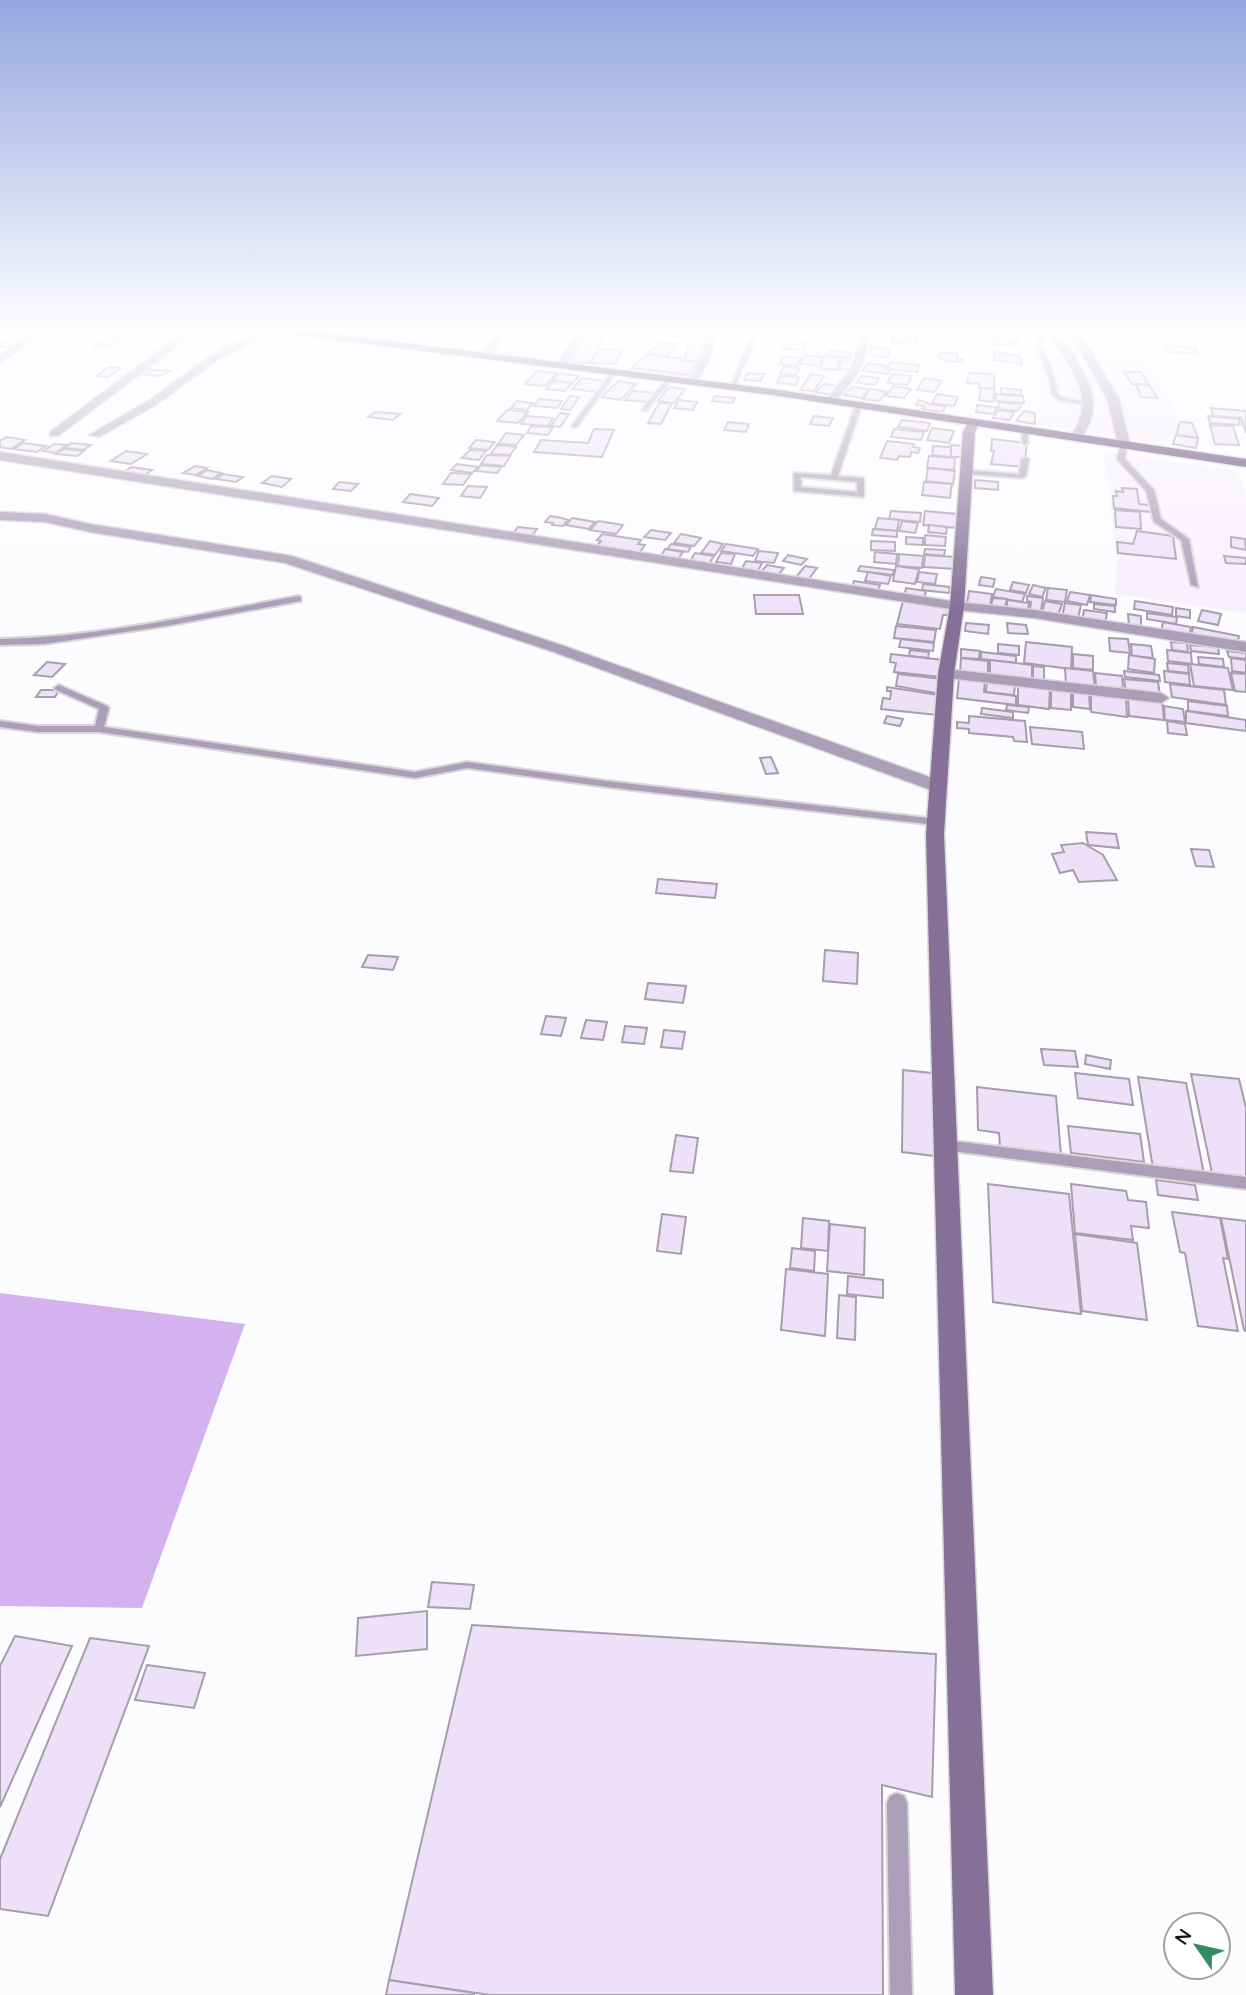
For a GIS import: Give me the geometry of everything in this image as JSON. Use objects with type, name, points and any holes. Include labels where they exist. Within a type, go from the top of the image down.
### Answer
[{"type":"highway","points":[[994,424],[1246,463]]},
{"type":"street","points":[[54,435],[68,424]]},
{"type":"street","points":[[95,435],[114,424]]},
{"type":"street","points":[[973,424],[969,432],[957,606],[946,674],[936,822],[974,1995]]},
{"type":"street","points":[[1076,437],[1087,424]]},
{"type":"street","points":[[1119,424],[1124,444]]},
{"type":"street","points":[[0,456],[957,606],[1034,614],[1246,648]]},
{"type":"street","points":[[0,516],[24,519],[36,525],[90,528],[288,559],[556,648],[937,786]]},
{"type":"street","points":[[946,674],[1161,698]]},
{"type":"lane","points":[[834,478],[852,424]]},
{"type":"lane","points":[[1025,429],[1025,443]]},
{"type":"lane","points":[[1124,444],[1121,459],[1150,490],[1157,520],[1185,539],[1195,585]]},
{"type":"lane","points":[[966,472],[1024,475],[1025,459]]},
{"type":"lane","points":[[799,475],[834,478],[861,480],[861,495],[794,488],[799,475]]},
{"type":"lane","points":[[0,642],[58,639],[166,623],[298,598]]},
{"type":"lane","points":[[59,688],[104,708],[99,729]]},
{"type":"lane","points":[[0,724],[38,729],[99,729],[415,775],[467,765],[936,822]]},
{"type":"lane","points":[[946,1145],[1246,1183]]},
{"type":"lane","points":[[897,1803],[901,1995]]},
{"type":"shaded area","points":[[1038,424],[1179,424],[1171,445]]},
{"type":"shaded area","points":[[1104,451],[1237,471],[1246,497],[1246,613],[1115,594],[1117,560]]},
{"type":"shaded area","points":[[0,1293],[245,1324],[142,1608],[0,1606]]},
{"type":"building","points":[[727,424],[749,424],[746,432],[724,430]]},
{"type":"building","points":[[900,424],[930,424],[927,431],[898,427]]},
{"type":"building","points":[[1179,424],[1192,424],[1198,438],[1176,435]]},
{"type":"building","points":[[1210,425],[1233,426],[1239,445],[1215,444]]},
{"type":"building","points":[[531,426],[553,427],[548,435],[527,433]]},
{"type":"building","points":[[932,428],[954,431],[949,443],[927,440]]},
{"type":"building","points":[[594,429],[614,430],[602,457],[534,452],[541,440],[588,443]]},
{"type":"building","points":[[894,429],[924,432],[921,440],[891,437]]},
{"type":"building","points":[[506,433],[524,435],[516,445],[498,444]]},
{"type":"building","points":[[1176,435],[1198,438],[1196,448],[1173,444]]},
{"type":"building","points":[[7,437],[25,440],[11,449],[0,447],[0,441]]},
{"type":"building","points":[[992,439],[1027,443],[1024,467],[991,464],[994,451],[991,451]]},
{"type":"building","points":[[476,440],[495,442],[488,450],[469,448]]},
{"type":"building","points":[[887,441],[914,444],[913,447],[920,448],[918,453],[911,452],[910,457],[899,456],[897,460],[880,458]]},
{"type":"building","points":[[23,443],[46,446],[37,452],[14,449]]},
{"type":"building","points":[[71,443],[91,445],[84,450],[65,448]]},
{"type":"building","points":[[54,444],[67,445],[56,453],[43,451]]},
{"type":"building","points":[[497,445],[516,447],[510,455],[491,454]]},
{"type":"building","points":[[951,445],[962,446],[961,457],[951,457]]},
{"type":"building","points":[[933,446],[951,447],[951,457],[932,455]]},
{"type":"building","points":[[64,449],[84,451],[77,456],[56,454]]},
{"type":"building","points":[[470,450],[486,451],[479,460],[462,458]]},
{"type":"building","points":[[126,451],[147,454],[131,464],[111,461]]},
{"type":"building","points":[[487,455],[510,456],[504,466],[481,464]]},
{"type":"building","points":[[929,456],[955,458],[954,470],[927,468]]},
{"type":"building","points":[[457,464],[478,467],[472,473],[451,470]]},
{"type":"building","points":[[481,465],[501,467],[497,473],[476,471]]},
{"type":"building","points":[[195,466],[207,468],[196,475],[183,473]]},
{"type":"building","points":[[131,467],[152,470],[142,477],[121,474]]},
{"type":"building","points":[[928,468],[955,471],[953,484],[926,481]]},
{"type":"building","points":[[207,470],[221,473],[212,479],[198,476]]},
{"type":"building","points":[[451,473],[471,474],[463,485],[443,484]]},
{"type":"building","points":[[223,474],[243,477],[236,482],[216,479]]},
{"type":"building","points":[[272,476],[291,479],[282,487],[262,483]]},
{"type":"building","points":[[975,480],[998,482],[998,490],[975,488]]},
{"type":"building","points":[[339,482],[358,484],[351,491],[333,489]]},
{"type":"building","points":[[924,482],[952,484],[950,498],[922,495]]},
{"type":"building","points":[[468,486],[487,487],[480,498],[461,496]]},
{"type":"building","points":[[1122,488],[1137,489],[1139,504],[1150,505],[1151,512],[1114,508],[1113,496],[1117,496],[1116,491],[1123,492]]},
{"type":"building","points":[[410,494],[439,498],[432,506],[403,502]]},
{"type":"building","points":[[1115,510],[1140,512],[1141,529],[1116,527]]},
{"type":"building","points":[[891,511],[921,513],[920,522],[889,519]]},
{"type":"building","points":[[925,511],[957,514],[956,528],[923,525]]},
{"type":"building","points":[[550,516],[568,520],[563,526],[552,525],[553,523],[545,522]]},
{"type":"building","points":[[572,518],[595,522],[589,529],[566,525]]},
{"type":"building","points":[[878,518],[899,520],[897,531],[875,529]]},
{"type":"building","points":[[598,521],[623,525],[616,534],[590,530]]},
{"type":"building","points":[[902,521],[918,523],[915,533],[899,531]]},
{"type":"building","points":[[929,525],[947,527],[946,534],[928,532]]},
{"type":"building","points":[[518,527],[537,529],[531,537],[512,535]]},
{"type":"building","points":[[873,529],[897,531],[897,537],[872,535]]},
{"type":"building","points":[[651,530],[671,533],[665,540],[644,537]]},
{"type":"building","points":[[1137,531],[1173,536],[1176,559],[1118,553],[1117,542],[1133,544]]},
{"type":"building","points":[[602,534],[641,540],[638,544],[645,545],[638,555],[595,548],[601,541],[597,540]]},
{"type":"building","points":[[681,534],[701,538],[694,546],[674,543]]},
{"type":"building","points":[[925,535],[946,537],[945,546],[925,545]]},
{"type":"building","points":[[906,537],[923,538],[923,545],[906,544]]},
{"type":"building","points":[[1231,537],[1245,539],[1246,550],[1231,547]]},
{"type":"building","points":[[710,541],[723,544],[715,555],[701,553]]},
{"type":"building","points":[[871,541],[895,542],[895,551],[871,550]]},
{"type":"building","points":[[671,544],[691,547],[688,552],[667,549]]},
{"type":"building","points":[[726,544],[758,549],[753,556],[721,551]]},
{"type":"building","points":[[665,549],[683,552],[678,559],[661,556]]},
{"type":"building","points":[[925,549],[945,550],[944,556],[924,554]]},
{"type":"building","points":[[759,551],[778,553],[774,563],[755,561]]},
{"type":"building","points":[[875,552],[897,554],[896,564],[874,562]]},
{"type":"building","points":[[695,553],[714,556],[709,564],[690,561]]},
{"type":"building","points":[[721,553],[735,554],[731,564],[716,562]]},
{"type":"building","points":[[899,554],[923,556],[922,568],[898,566]]},
{"type":"building","points":[[788,555],[807,559],[801,565],[783,561]]},
{"type":"building","points":[[925,555],[955,557],[955,569],[924,567]]},
{"type":"building","points":[[1224,556],[1246,558],[1246,564],[1226,563]]},
{"type":"building","points":[[746,561],[762,563],[758,571],[742,568]]},
{"type":"building","points":[[767,565],[784,568],[777,576],[760,573]]},
{"type":"building","points":[[805,566],[817,568],[809,579],[796,577]]},
{"type":"building","points":[[860,566],[894,570],[893,575],[858,571]]},
{"type":"building","points":[[896,566],[919,569],[915,584],[893,581]]},
{"type":"building","points":[[868,572],[891,576],[888,584],[865,581]]},
{"type":"building","points":[[919,572],[937,574],[935,584],[917,582]]},
{"type":"building","points":[[981,577],[995,579],[993,587],[979,585]]},
{"type":"building","points":[[854,581],[880,585],[878,590],[852,587]]},
{"type":"building","points":[[1013,582],[1029,585],[1026,593],[1010,590]]},
{"type":"building","points":[[923,584],[950,587],[949,593],[922,590]]},
{"type":"building","points":[[1033,585],[1046,588],[1042,597],[1029,594]]},
{"type":"building","points":[[906,588],[926,591],[924,598],[904,596]]},
{"type":"building","points":[[1048,588],[1067,590],[1065,602],[1046,600]]},
{"type":"building","points":[[996,589],[1025,594],[1022,602],[993,597]]},
{"type":"building","points":[[969,591],[992,594],[990,606],[967,603]]},
{"type":"building","points":[[1070,592],[1090,595],[1087,605],[1067,601]]},
{"type":"building","points":[[754,595],[799,595],[803,614],[756,614]]},
{"type":"building","points":[[1091,595],[1116,599],[1116,605],[1090,602]]},
{"type":"building","points":[[1027,596],[1043,598],[1041,611],[1030,610],[1031,602],[1027,601]]},
{"type":"building","points":[[993,598],[1007,599],[1005,607],[991,605]]},
{"type":"building","points":[[1007,600],[1029,603],[1028,611],[1007,608]]},
{"type":"building","points":[[903,601],[950,607],[948,615],[943,615],[940,629],[897,624]]},
{"type":"building","points":[[1045,601],[1062,604],[1058,615],[1042,612]]},
{"type":"building","points":[[1135,601],[1173,607],[1172,615],[1134,609]]},
{"type":"building","points":[[1065,603],[1081,605],[1078,619],[1062,617]]},
{"type":"building","points":[[1094,604],[1115,606],[1115,612],[1094,609]]},
{"type":"building","points":[[1176,608],[1190,610],[1190,618],[1176,616]]},
{"type":"building","points":[[1084,610],[1107,613],[1105,624],[1082,621]]},
{"type":"building","points":[[1202,610],[1221,614],[1218,625],[1198,621]]},
{"type":"building","points":[[1147,613],[1177,617],[1176,624],[1147,619]]},
{"type":"building","points":[[1128,614],[1141,616],[1141,629],[1129,627]]},
{"type":"building","points":[[1163,622],[1191,627],[1190,636],[1161,632]]},
{"type":"building","points":[[966,623],[989,625],[988,634],[965,631]]},
{"type":"building","points":[[1007,623],[1026,625],[1028,634],[1008,633]]},
{"type":"building","points":[[896,626],[936,630],[934,642],[894,638]]},
{"type":"building","points":[[1193,627],[1239,636],[1237,646],[1191,638]]},
{"type":"building","points":[[1109,638],[1128,639],[1130,653],[1110,651]]},
{"type":"building","points":[[901,639],[934,643],[933,651],[899,647]]},
{"type":"building","points":[[1026,642],[1072,647],[1071,669],[1024,663]]},
{"type":"building","points":[[1171,642],[1187,643],[1188,652],[1172,650]]},
{"type":"building","points":[[998,644],[1019,646],[1019,655],[998,653]]},
{"type":"building","points":[[1131,644],[1151,646],[1153,658],[1132,656]]},
{"type":"building","points":[[1190,645],[1218,647],[1219,654],[1191,651]]},
{"type":"building","points":[[961,649],[980,651],[979,659],[961,658]]},
{"type":"building","points":[[910,650],[929,652],[928,658],[909,656]]},
{"type":"building","points":[[1167,650],[1191,653],[1192,664],[1168,661]]},
{"type":"building","points":[[1227,651],[1246,653],[1246,659],[1229,657]]},
{"type":"building","points":[[981,652],[1016,656],[1016,663],[981,659]]},
{"type":"building","points":[[891,654],[943,660],[941,677],[894,672],[896,663],[890,662]]},
{"type":"building","points":[[1073,654],[1093,656],[1093,670],[1073,668]]},
{"type":"building","points":[[1129,655],[1155,659],[1154,673],[1128,669]]},
{"type":"building","points":[[1198,657],[1223,659],[1224,667],[1199,664]]},
{"type":"building","points":[[961,658],[988,661],[988,676],[960,673]]},
{"type":"building","points":[[1231,658],[1246,660],[1246,673],[1232,671]]},
{"type":"building","points":[[990,660],[1032,665],[1032,681],[990,677]]},
{"type":"building","points":[[47,662],[65,664],[52,677],[34,675]]},
{"type":"building","points":[[1167,663],[1188,665],[1189,673],[1168,671]]},
{"type":"building","points":[[1190,664],[1228,668],[1233,690],[1194,686]]},
{"type":"building","points":[[1033,666],[1044,667],[1044,682],[1033,681]]},
{"type":"building","points":[[1065,668],[1093,671],[1095,688],[1066,685]]},
{"type":"building","points":[[1124,671],[1159,675],[1160,681],[1125,677]]},
{"type":"building","points":[[1164,671],[1189,674],[1190,685],[1165,682]]},
{"type":"building","points":[[1095,673],[1122,676],[1123,690],[1096,687]]},
{"type":"building","points":[[1231,673],[1246,674],[1246,692],[1235,691]]},
{"type":"building","points":[[898,674],[943,679],[941,694],[896,686]]},
{"type":"building","points":[[959,678],[985,680],[984,692],[1016,696],[1016,705],[957,698]]},
{"type":"building","points":[[1124,679],[1158,682],[1160,695],[1126,692]]},
{"type":"building","points":[[987,681],[1015,685],[1014,695],[986,692]]},
{"type":"building","points":[[1018,684],[1050,688],[1049,709],[1018,705]]},
{"type":"building","points":[[1170,684],[1224,690],[1226,705],[1172,697]]},
{"type":"building","points":[[887,687],[939,695],[937,715],[881,709],[883,698],[890,699],[891,691],[887,691]]},
{"type":"building","points":[[1051,688],[1071,690],[1071,710],[1051,708]]},
{"type":"building","points":[[41,690],[59,690],[55,697],[36,697]]},
{"type":"building","points":[[1073,691],[1089,693],[1090,709],[1073,707]]},
{"type":"building","points":[[1091,693],[1126,697],[1127,717],[1091,712]]},
{"type":"building","points":[[1128,696],[1162,700],[1164,720],[1129,716]]},
{"type":"building","points":[[1188,701],[1227,706],[1228,716],[1188,711]]},
{"type":"building","points":[[1007,705],[1029,707],[1028,713],[1006,710]]},
{"type":"building","points":[[1164,706],[1183,709],[1185,722],[1165,720]]},
{"type":"building","points":[[982,708],[1013,712],[1013,718],[981,714]]},
{"type":"building","points":[[1186,711],[1246,720],[1246,731],[1186,723]]},
{"type":"building","points":[[887,716],[903,719],[900,726],[884,723]]},
{"type":"building","points":[[969,716],[1025,721],[1027,742],[1014,741],[1013,737],[969,733],[969,729],[957,728],[957,722],[969,723]]},
{"type":"building","points":[[1167,721],[1185,724],[1187,735],[1168,733]]},
{"type":"building","points":[[1030,727],[1082,732],[1084,749],[1032,744]]},
{"type":"building","points":[[771,757],[778,773],[766,774],[760,758]]},
{"type":"building","points":[[1086,832],[1116,834],[1119,848],[1088,845]]},
{"type":"building","points":[[1083,843],[1103,855],[1117,880],[1079,882],[1073,870],[1060,873],[1052,854],[1064,852],[1061,845]]},
{"type":"building","points":[[1191,849],[1209,850],[1214,867],[1196,866]]},
{"type":"building","points":[[658,879],[717,884],[715,898],[656,893]]},
{"type":"building","points":[[825,950],[858,953],[857,984],[823,981]]},
{"type":"building","points":[[368,955],[398,957],[393,970],[362,967]]},
{"type":"building","points":[[648,983],[686,986],[683,1003],[645,999]]},
{"type":"building","points":[[546,1016],[566,1018],[561,1036],[541,1034]]},
{"type":"building","points":[[586,1020],[607,1022],[603,1040],[581,1038]]},
{"type":"building","points":[[625,1026],[647,1028],[644,1044],[622,1042]]},
{"type":"building","points":[[664,1030],[685,1032],[682,1049],[661,1047]]},
{"type":"building","points":[[1041,1049],[1075,1051],[1078,1067],[1044,1065]]},
{"type":"building","points":[[1086,1055],[1111,1060],[1110,1069],[1085,1064]]},
{"type":"building","points":[[903,1070],[941,1074],[943,1157],[902,1152]]},
{"type":"building","points":[[1075,1073],[1129,1079],[1133,1105],[1078,1098]]},
{"type":"building","points":[[1191,1074],[1239,1079],[1246,1108],[1246,1177],[1212,1173]]},
{"type":"building","points":[[1138,1077],[1186,1083],[1204,1174],[1153,1168]]},
{"type":"building","points":[[977,1087],[1056,1096],[1061,1155],[1000,1147],[999,1133],[978,1130]]},
{"type":"building","points":[[1068,1126],[1140,1134],[1144,1162],[1071,1153]]},
{"type":"building","points":[[676,1135],[698,1138],[693,1173],[670,1171]]},
{"type":"building","points":[[1156,1180],[1195,1185],[1198,1200],[1158,1195]]},
{"type":"building","points":[[988,1184],[1069,1194],[1081,1314],[993,1302]]},
{"type":"building","points":[[1071,1184],[1126,1191],[1128,1200],[1146,1202],[1149,1228],[1131,1226],[1133,1240],[1075,1233]]},
{"type":"building","points":[[1172,1212],[1220,1218],[1228,1259],[1223,1258],[1238,1331],[1198,1326],[1185,1253],[1180,1252]]},
{"type":"building","points":[[662,1214],[686,1217],[681,1254],[657,1251]]},
{"type":"building","points":[[803,1218],[829,1221],[828,1251],[801,1248]]},
{"type":"building","points":[[1221,1218],[1246,1221],[1246,1331],[1244,1330]]},
{"type":"building","points":[[830,1224],[865,1228],[864,1275],[827,1271]]},
{"type":"building","points":[[1075,1234],[1137,1243],[1147,1320],[1082,1311]]},
{"type":"building","points":[[792,1248],[815,1251],[814,1271],[790,1268]]},
{"type":"building","points":[[786,1269],[828,1274],[825,1336],[781,1330]]},
{"type":"building","points":[[848,1276],[883,1280],[883,1298],[847,1294]]},
{"type":"building","points":[[839,1295],[856,1297],[855,1340],[837,1338]]},
{"type":"building","points":[[432,1582],[474,1585],[470,1609],[428,1607]]},
{"type":"building","points":[[427,1611],[427,1649],[356,1656],[358,1618]]},
{"type":"building","points":[[472,1625],[936,1654],[932,1797],[882,1785],[883,1995],[490,1995],[389,1980]]},
{"type":"building","points":[[15,1636],[72,1646],[0,1807],[0,1666]]},
{"type":"building","points":[[90,1638],[149,1646],[48,1916],[0,1909],[0,1859]]},
{"type":"building","points":[[147,1665],[205,1673],[194,1708],[135,1700]]},
{"type":"building","points":[[389,1980],[474,1993],[474,1995],[386,1995]]}]
